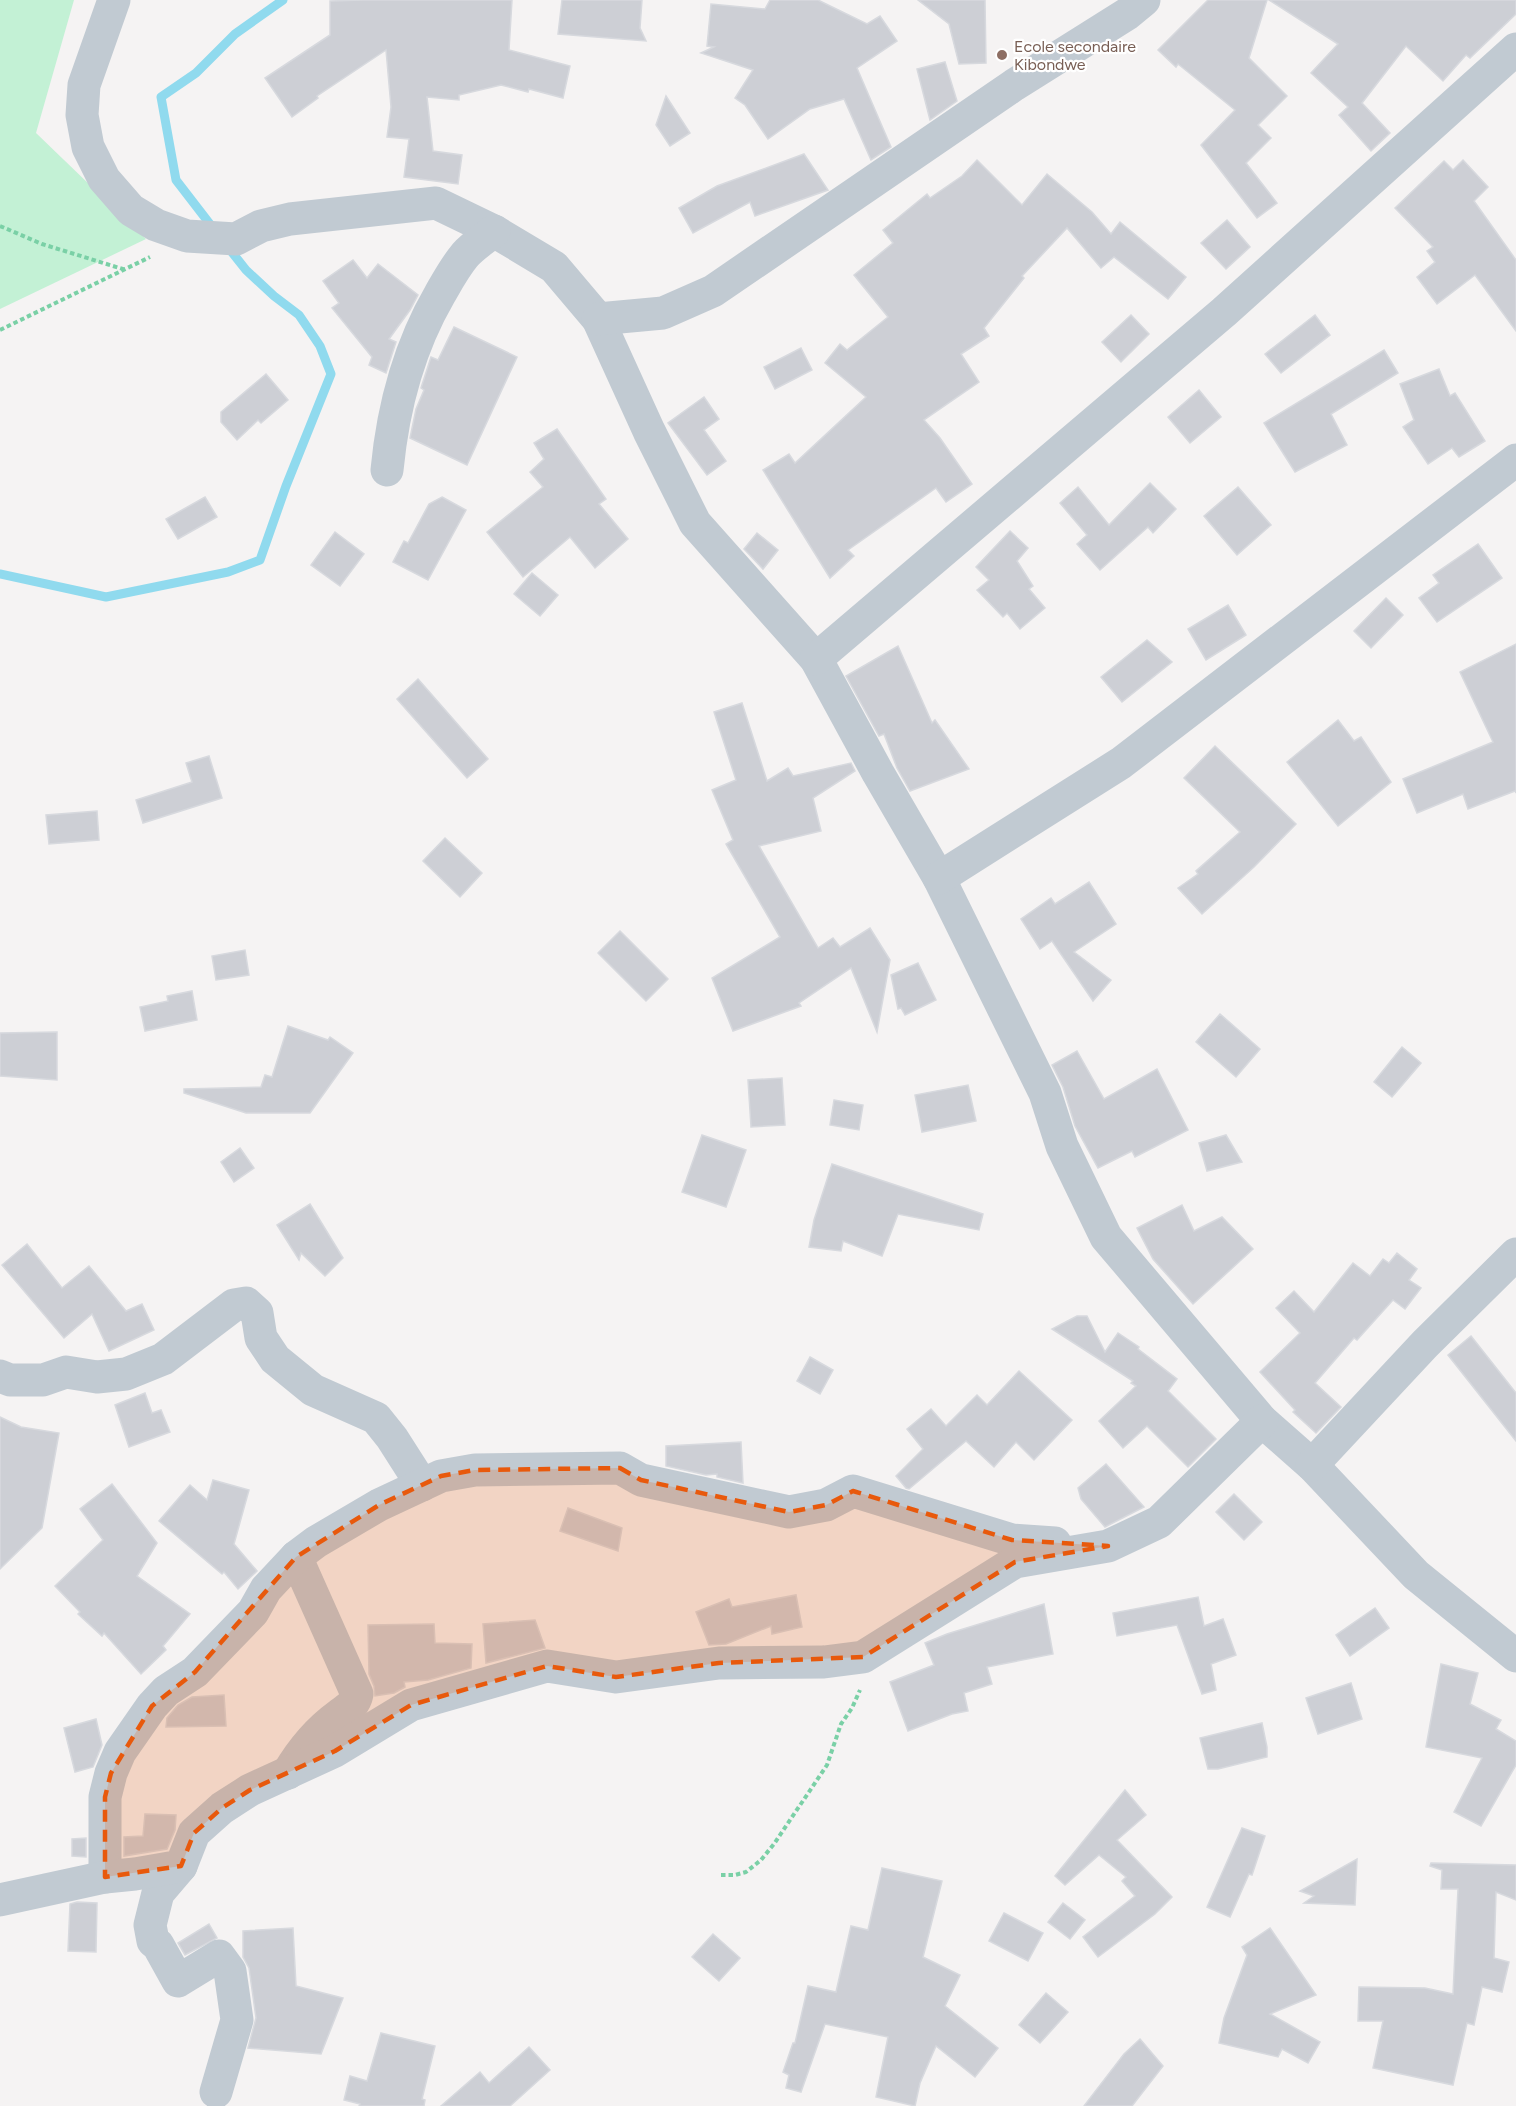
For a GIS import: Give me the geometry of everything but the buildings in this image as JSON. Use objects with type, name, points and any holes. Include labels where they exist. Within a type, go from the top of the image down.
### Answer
[{"type":"street","points":[[114,0],[84,85],[82,115],[88,147],[104,180],[131,210],[156,225],[188,236],[236,239],[261,226],[290,219],[436,203],[494,231],[554,267],[598,319],[626,385],[695,523],[816,659],[939,878],[1045,1093],[1062,1146],[1106,1237],[1262,1421],[1312,1465],[1416,1575],[1516,1656]]},
{"type":"street","points":[[598,319],[663,313],[713,291],[1014,85],[1127,14],[1144,0]]},
{"type":"street","points":[[816,659],[1224,312],[1516,49]]},
{"type":"street","points":[[387,470],[399,392],[422,324],[455,268],[467,253],[494,231]]},
{"type":"street","points":[[939,878],[1121,763],[1516,460]]},
{"type":"street","points":[[1312,1465],[1425,1344],[1516,1254]]},
{"type":"street","points":[[0,1376],[10,1380],[43,1380],[66,1372],[97,1377],[126,1374],[164,1359],[234,1305],[246,1303],[258,1313],[261,1338],[275,1359],[313,1390],[376,1418],[392,1437],[422,1485]]},
{"type":"street","points":[[216,2092],[237,2020],[230,1971],[219,1956],[178,1981],[150,1934],[152,1912],[158,1893],[180,1866],[194,1833],[222,1808],[250,1790],[335,1751],[411,1704],[548,1666],[616,1677],[719,1663],[824,1662],[863,1657],[1015,1562],[1108,1546],[1159,1522],[1262,1421]]},
{"type":"street","points":[[105,1877],[105,1797],[111,1773],[120,1752],[152,1706],[166,1691],[195,1672],[253,1612],[266,1589],[296,1557],[316,1542],[378,1505],[441,1476],[476,1470],[620,1468],[641,1480],[789,1512],[826,1505],[852,1491],[1012,1540],[1108,1546]]},
{"type":"street","points":[[288,1774],[307,1743],[352,1705],[357,1694],[296,1557]]},
{"type":"street","points":[[0,1900],[105,1877],[180,1866]]},
{"type":"path","points":[[0,226],[42,244],[126,270]]},
{"type":"path","points":[[0,330],[126,270],[188,236]]},
{"type":"path","points":[[721,1875],[746,1872],[761,1860],[806,1797],[826,1764],[841,1724],[852,1708],[861,1686],[863,1657]]},
{"type":"highlighted area","points":[[620,1468],[641,1480],[789,1512],[826,1505],[853,1491],[1012,1540],[1108,1546],[1015,1562],[863,1657],[719,1663],[616,1677],[547,1666],[411,1705],[335,1751],[250,1790],[222,1808],[194,1833],[181,1866],[105,1877],[105,1797],[111,1773],[152,1706],[195,1672],[296,1557],[379,1505],[441,1476],[475,1470]]},
{"type":"green space","points":[[0,0],[74,0],[36,133],[146,239],[0,309]]},
{"type":"waterway","points":[[213,228],[176,180],[161,97],[196,73],[235,34],[283,0]]},
{"type":"waterway","points":[[0,574],[106,597],[228,572],[260,560],[286,486],[331,374],[320,346],[299,315],[246,270],[227,246]]},
{"type":"place","name":"Ecole secondaire Kibondwe","points":[[1002,55]]}]
